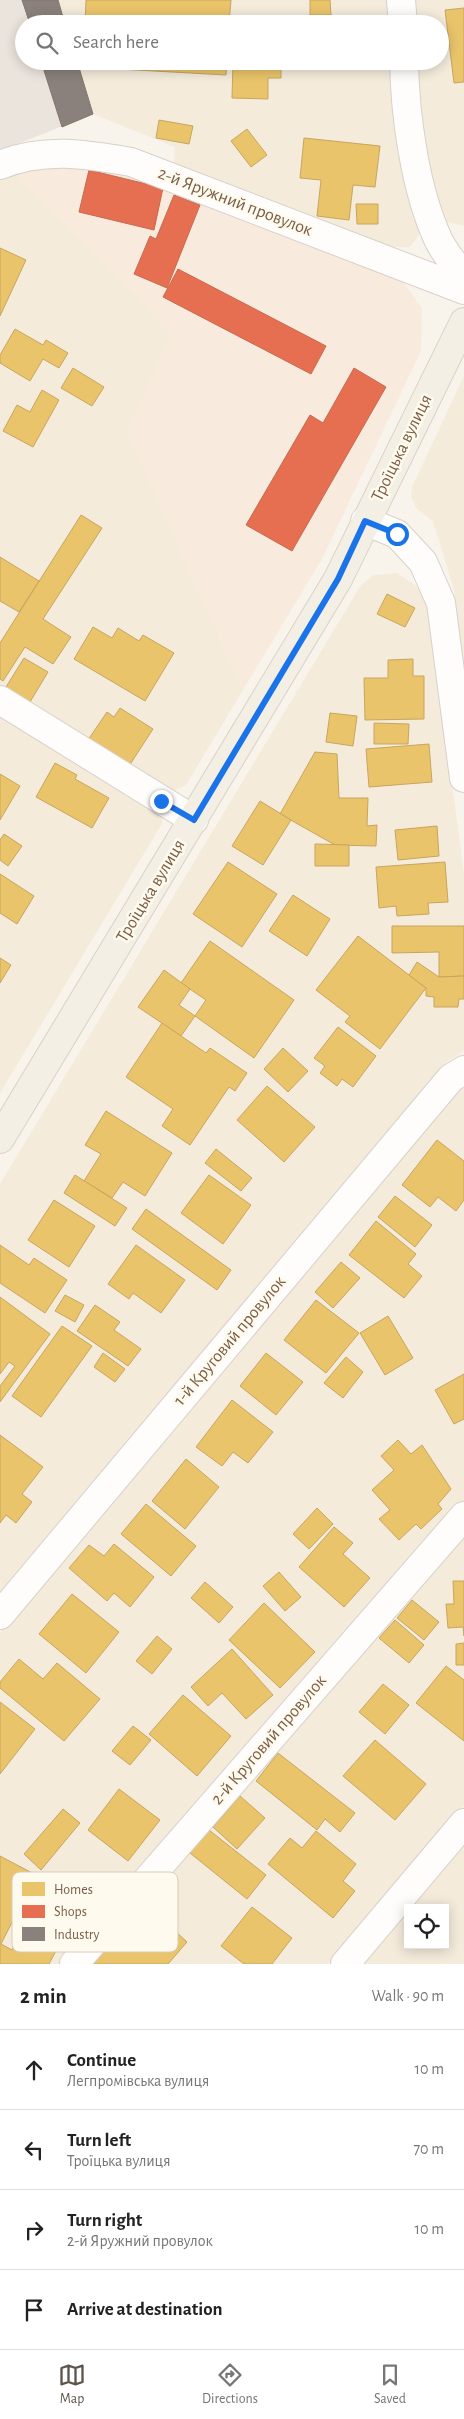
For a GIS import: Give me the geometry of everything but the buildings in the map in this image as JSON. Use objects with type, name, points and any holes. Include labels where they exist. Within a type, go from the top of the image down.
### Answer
[{"type":"main road","name":"Троїцька вулиця","points":[[0,1139],[338,579],[464,322]]},
{"type":"street","points":[[400,0],[402,15]]},
{"type":"street","points":[[405,70],[413,146],[426,210],[438,241],[464,277]]},
{"type":"street","name":"2-й Яружний провулок","points":[[0,165],[41,155],[80,153],[131,162],[464,290]]},
{"type":"street","points":[[365,521],[397,534],[423,562],[441,603],[464,778]]},
{"type":"street","points":[[0,700],[194,820]]},
{"type":"street","name":"1-й Круговий провулок","points":[[0,1615],[451,1078],[464,1070]]},
{"type":"street","name":"2-й Круговий провулок","points":[[154,1872],[464,1516]]},
{"type":"street","points":[[345,1964],[464,1823]]},
{"type":"street","name":"2-й Круговий провулок","points":[[74,1964],[84,1952]]},
{"type":"shaded area","points":[[0,0],[58,0],[62,15],[15,15],[15,70],[80,70],[93,114],[0,151]]},
{"type":"shaded area","points":[[58,0],[387,0],[389,15],[62,15]]},
{"type":"shaded area","points":[[413,0],[464,0],[464,226],[447,222],[436,208],[421,149],[417,70],[449,70],[449,15],[414,15]]},
{"type":"shaded area","points":[[80,70],[392,70],[419,235],[410,247],[391,247],[174,165],[175,147],[93,114]]},
{"type":"shaded area","points":[[81,165],[132,174],[400,277],[422,309],[421,351],[322,559],[243,690],[128,432],[172,333],[14,172]]},
{"type":"shaded area","points":[[14,172],[172,333],[128,432],[243,690],[186,785],[174,791],[157,786],[0,688],[0,177]]},
{"type":"shaded area","points":[[464,376],[464,670],[454,590],[433,521],[416,508],[411,496],[412,487]]},
{"type":"shaded area","points":[[397,573],[418,587],[428,606],[464,873],[464,1051],[446,1062],[0,1598],[0,1184],[361,585],[374,575]]},
{"type":"shaded area","points":[[0,713],[160,812],[163,822],[0,1093]]},
{"type":"shaded area","points":[[461,1087],[464,1088],[464,1505],[143,1872],[12,1872],[12,1952],[73,1952],[62,1964],[0,1964],[0,1632],[450,1093]]},
{"type":"shaded area","points":[[464,1528],[464,1805],[328,1964],[85,1964],[95,1952],[178,1952],[178,1872],[165,1872]]},
{"type":"shaded area","points":[[464,1843],[464,1964],[363,1964],[404,1915],[404,1949],[449,1949],[449,1904],[413,1904]]},
{"type":"route","points":[[161,801],[194,820],[338,579],[365,521],[397,534]]}]
